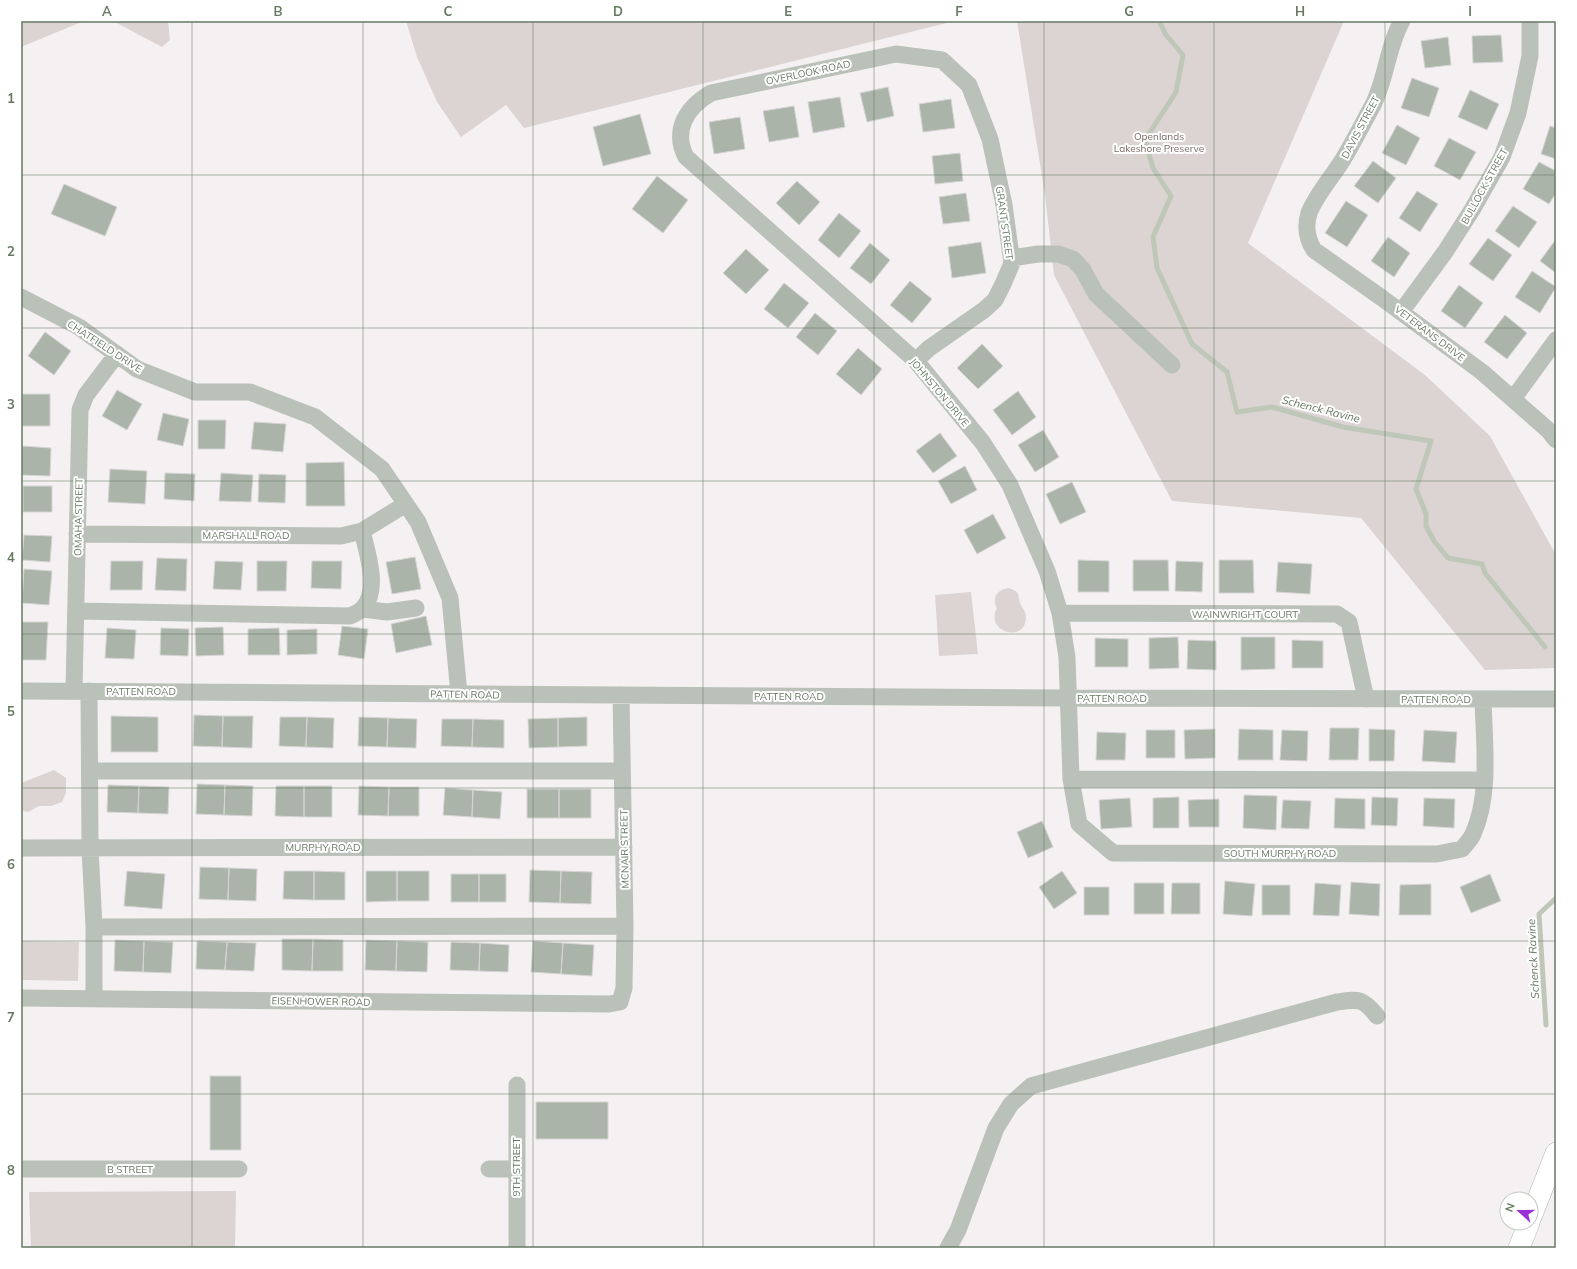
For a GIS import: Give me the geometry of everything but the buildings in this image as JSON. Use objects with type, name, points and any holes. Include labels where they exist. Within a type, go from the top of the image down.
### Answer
[{"type":"main road","points":[[1539,1196],[1556,1152]]},
{"type":"main road","points":[[1519,1248],[1526,1231]]},
{"type":"street","name":"DAVIS STREET","points":[[1307,229],[1309,213],[1342,161],[1374,103],[1387,67],[1397,30],[1402,21]]},
{"type":"street","name":"BULLOCK STREET","points":[[1402,312],[1445,252],[1472,210],[1502,157],[1520,106],[1530,56],[1530,21]]},
{"type":"street","name":"OVERLOOK ROAD","points":[[685,118],[691,107],[700,99],[711,93],[896,54],[942,60]]},
{"type":"street","name":"GRANT STREET","points":[[916,361],[928,349],[984,310],[995,300],[1012,263],[1004,205],[990,139],[969,85],[942,60]]},
{"type":"street","name":"JOHNSTON DRIVE","points":[[685,118],[680,135],[681,149],[686,157],[916,361],[984,443],[1010,485],[1047,571],[1060,613],[1067,657],[1068,698]]},
{"type":"street","name":"VETERANS DRIVE","points":[[1307,229],[1308,240],[1314,250],[1402,312],[1482,372],[1548,430],[1556,440]]},
{"type":"street","points":[[1012,258],[1038,254],[1058,254],[1073,259],[1083,270],[1096,294],[1172,365]]},
{"type":"street","name":"CHATFIELD DRIVE","points":[[21,297],[79,327],[138,369],[195,392],[250,392],[315,417],[382,469],[418,522],[450,598],[459,694]]},
{"type":"street","points":[[1513,399],[1556,340]]},
{"type":"street","name":"OMAHA STREET","points":[[94,998],[94,927],[90,848],[90,771],[76,611],[80,410],[86,394],[117,354]]},
{"type":"street","name":"MARSHALL ROAD","points":[[77,534],[341,536],[362,531],[406,504]]},
{"type":"street","points":[[76,611],[350,616],[363,609],[371,595],[372,576],[362,531]]},
{"type":"street","points":[[363,609],[386,612],[416,608]]},
{"type":"street","name":"WAINWRIGHT COURT","points":[[1060,613],[1337,614],[1349,622],[1366,699]]},
{"type":"street","name":"PATTEN ROAD","points":[[21,690],[1068,698],[1556,699]]},
{"type":"street","name":"MCNAIR STREET","points":[[620,695],[625,926],[624,988],[620,1002]]},
{"type":"street","name":"SOUTH MURPHY ROAD","points":[[1068,698],[1071,779],[1079,824],[1113,853],[1430,854],[1462,849],[1473,835],[1481,812],[1484,780],[1483,699]]},
{"type":"street","points":[[90,771],[622,771]]},
{"type":"street","points":[[1071,779],[1484,780]]},
{"type":"street","name":"MURPHY ROAD","points":[[21,848],[624,847]]},
{"type":"street","points":[[94,927],[625,926]]},
{"type":"street","name":"EISENHOWER ROAD","points":[[21,998],[609,1004],[620,1002]]},
{"type":"street","points":[[948,1248],[958,1230],[996,1128],[1011,1104],[1032,1086],[1337,1002],[1355,1000],[1368,1004],[1377,1016]]},
{"type":"street","name":"9TH STREET","points":[[517,1085],[517,1248]]},
{"type":"street","name":"B STREET","points":[[21,1170],[239,1169]]},
{"type":"street","points":[[489,1169],[516,1169]]},
{"type":"green space","points":[[21,21],[84,21],[21,47]]},
{"type":"green space","points":[[113,21],[168,21],[170,40],[162,47]]},
{"type":"green space","points":[[406,21],[955,21],[524,128],[506,105],[461,137],[437,102],[417,57]]},
{"type":"green space","name":"Openlands Lakeshore Preserve","points":[[1017,21],[1344,21],[1248,243],[1425,375],[1490,436],[1556,555],[1556,668],[1485,670],[1361,518],[1172,501],[1054,275],[1045,195]]},
{"type":"green space","points":[[1009,588],[1018,594],[1020,603],[1026,615],[1024,625],[1020,630],[1013,632],[1007,632],[1000,629],[996,623],[995,616],[997,608],[995,598],[999,592]]},
{"type":"green space","points":[[971,592],[978,654],[939,656],[935,595]]},
{"type":"green space","points":[[54,770],[66,778],[66,793],[62,802],[51,806],[39,806],[28,812],[21,810],[21,783]]},
{"type":"green space","points":[[21,941],[79,942],[78,981],[21,980]]},
{"type":"green space","points":[[236,1191],[235,1248],[31,1248],[29,1192]]},
{"type":"waterway","name":"Schenck Ravine","points":[[1159,21],[1166,35],[1183,55],[1176,92],[1145,140],[1153,168],[1171,196],[1153,237],[1157,268],[1192,344],[1227,372],[1237,412],[1272,407],[1343,427],[1431,441],[1416,489],[1426,514],[1426,526],[1434,541],[1448,558],[1482,564],[1485,573],[1545,647]]},
{"type":"waterway","name":"Schenck Ravine","points":[[1546,1025],[1539,914],[1556,898]]}]
